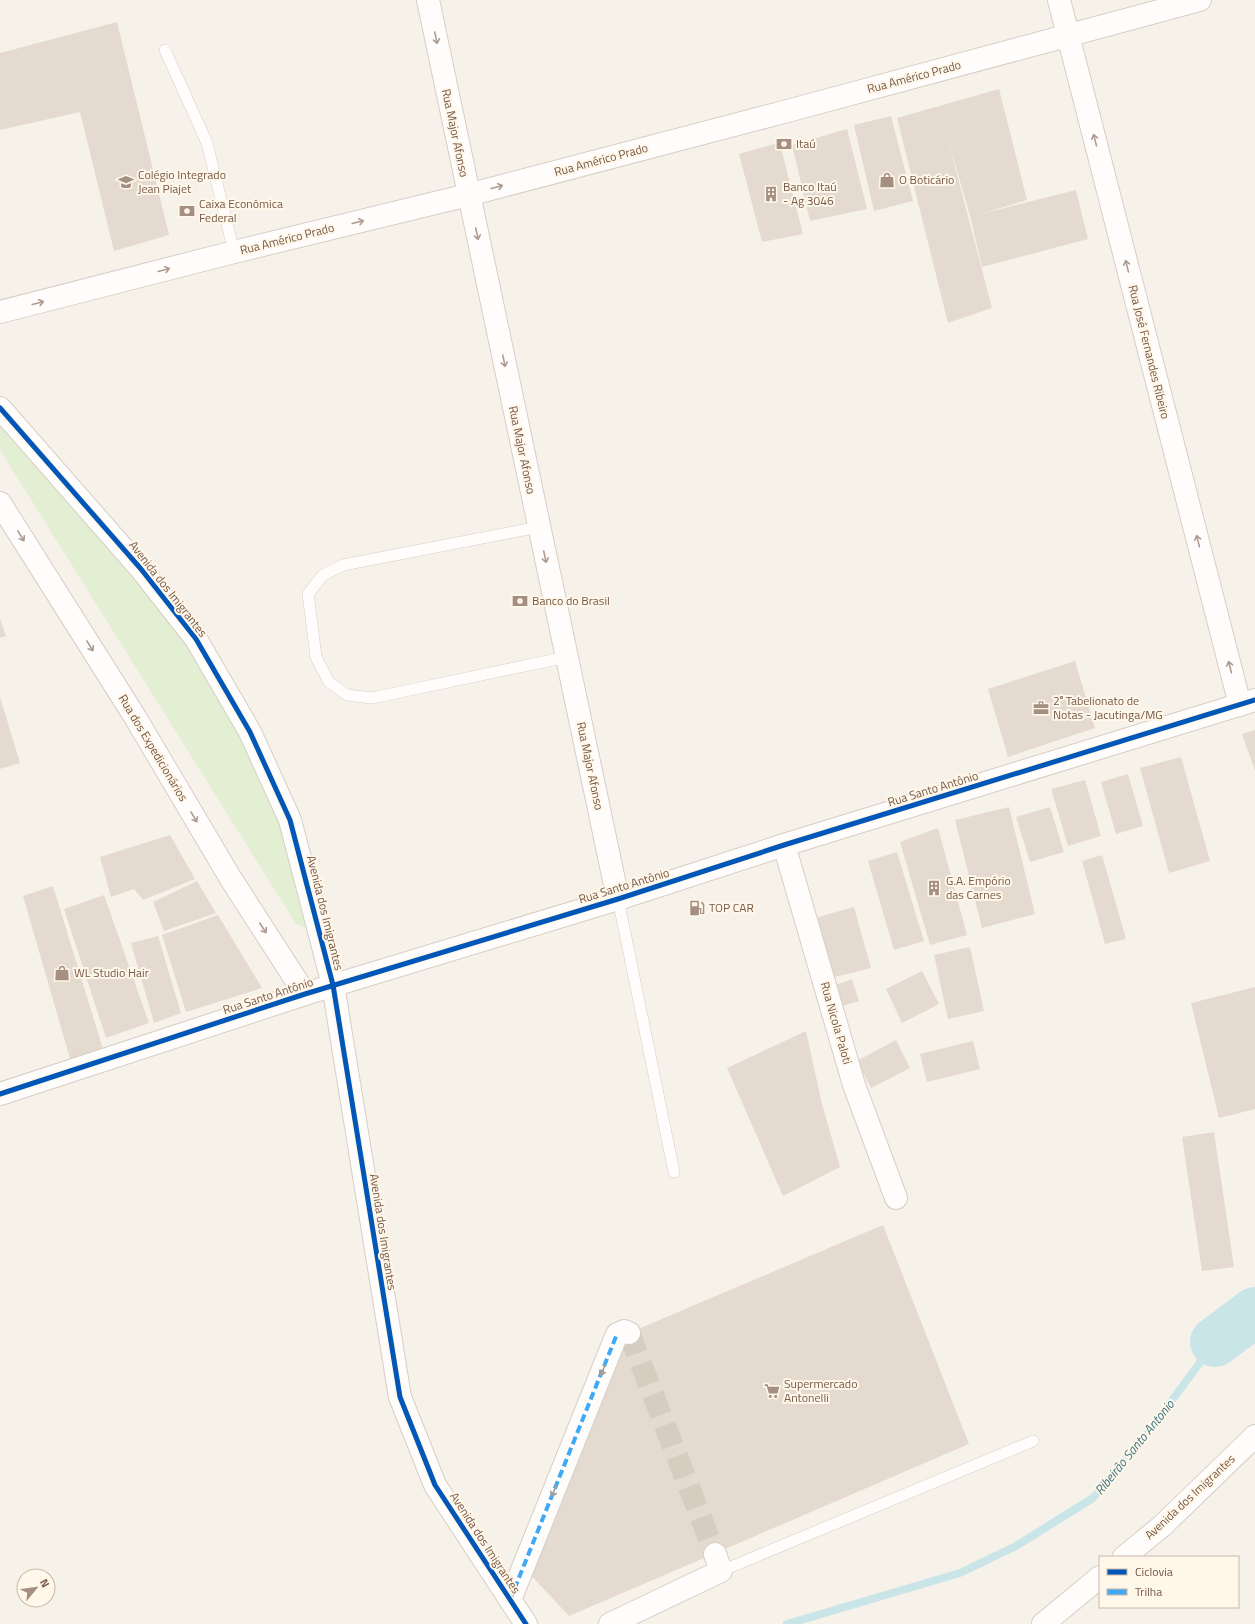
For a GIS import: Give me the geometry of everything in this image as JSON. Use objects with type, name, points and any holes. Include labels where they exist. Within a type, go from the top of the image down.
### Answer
[{"type":"street","name":"Rua Major Afonso","points":[[428,0],[618,899]]},
{"type":"street","name":"Rua José Fernandes Ribeiro","points":[[1058,0],[1247,703]]},
{"type":"street","name":"Rua Américo Prado","points":[[0,312],[234,252],[468,195],[788,111],[1200,0]]},
{"type":"street","name":"Avenida dos Imigrantes","points":[[0,408],[141,569],[196,639],[250,732],[290,820],[333,985],[400,1397],[435,1485],[526,1624]]},
{"type":"street","name":"Rua dos Expedicionários","points":[[0,503],[135,717],[231,879],[305,994]]},
{"type":"street","name":"Rua Santo Antônio","points":[[0,1094],[333,985],[618,899],[784,845],[1247,703]]},
{"type":"street","name":"Rua Nicola Paloti","points":[[784,845],[854,1085],[896,1198]]},
{"type":"street","points":[[510,1600],[623,1333]]},
{"type":"street","name":"Avenida dos Imigrantes","points":[[1125,1556],[1162,1526],[1255,1436]]},
{"type":"street","points":[[610,1624],[718,1562]]},
{"type":"street","points":[[1044,1624],[1099,1578]]},
{"type":"lane","points":[[165,50],[207,143],[234,252]]},
{"type":"lane","points":[[539,527],[343,566],[322,575],[308,594],[316,657],[329,682],[347,694],[372,698],[567,657]]},
{"type":"lane","points":[[618,899],[674,1172]]},
{"type":"lane","points":[[718,1562],[1033,1441]]},
{"type":"green space","points":[[0,395],[11,403],[197,626],[263,744],[319,934],[296,924],[0,450]]},
{"type":"building","name":"Colégio Integrado Jean Piajet","points":[[117,22],[169,235],[114,251],[80,112],[0,130],[0,53]]},
{"type":"building","points":[[999,89],[1027,200],[980,214],[1076,190],[1088,239],[982,267],[970,216],[947,136],[992,308],[948,323],[897,118]]},
{"type":"building","name":"O Boticário","points":[[891,116],[913,201],[874,211],[854,125]]},
{"type":"building","points":[[847,129],[867,209],[810,221],[792,145]]},
{"type":"building","name":"Banco Itaú - Ag 3046","points":[[779,140],[803,234],[762,242],[739,154],[778,143]]},
{"type":"building","points":[[0,618],[6,636],[0,638]]},
{"type":"building","name":"2⁰ Tabelionato de Notas - Jacutinga/MG","points":[[1075,661],[1095,728],[1008,757],[988,689]]},
{"type":"building","points":[[0,697],[20,763],[0,769]]},
{"type":"building","points":[[1255,730],[1255,771],[1242,734]]},
{"type":"building","points":[[1181,757],[1210,861],[1169,873],[1140,768]]},
{"type":"building","points":[[1128,774],[1143,826],[1116,834],[1101,782]]},
{"type":"building","points":[[1085,780],[1101,836],[1068,846],[1051,789]]},
{"type":"building","points":[[1009,807],[1035,914],[982,928],[955,820]]},
{"type":"building","points":[[1050,807],[1064,852],[1030,862],[1016,817]]},
{"type":"building","name":"G.A. Empório das Carnes","points":[[938,828],[967,935],[930,945],[900,842]]},
{"type":"building","points":[[170,835],[195,879],[143,900],[134,889],[111,897],[100,857]]},
{"type":"building","points":[[897,852],[924,941],[894,950],[868,861]]},
{"type":"building","points":[[1102,855],[1126,939],[1105,944],[1082,861]]},
{"type":"building","points":[[197,881],[216,913],[164,931],[153,902]]},
{"type":"building","name":"WL Studio Hair","points":[[53,886],[103,1049],[71,1062],[23,896]]},
{"type":"building","points":[[104,895],[149,1023],[106,1038],[64,909]]},
{"type":"building","points":[[854,907],[871,968],[831,978],[815,918]]},
{"type":"building","points":[[218,915],[262,988],[186,1012],[162,935]]},
{"type":"building","points":[[158,936],[181,1013],[154,1023],[131,943]]},
{"type":"building","points":[[970,947],[984,1011],[948,1019],[934,955]]},
{"type":"building","points":[[922,971],[939,1004],[902,1023],[886,989]]},
{"type":"building","points":[[852,979],[859,1001],[837,1008],[830,987]]},
{"type":"building","points":[[1255,987],[1255,1109],[1219,1118],[1191,1003]]},
{"type":"building","points":[[806,1031],[822,1104],[840,1167],[783,1196],[727,1068]]},
{"type":"building","points":[[896,1040],[910,1068],[871,1088],[857,1061]]},
{"type":"building","points":[[973,1041],[980,1069],[927,1082],[920,1054]]},
{"type":"building","points":[[1214,1132],[1234,1267],[1202,1271],[1182,1137]]},
{"type":"building","name":"Supermercado Antonelli","points":[[883,1225],[969,1444],[569,1616],[524,1568],[617,1338]]},
{"type":"waterway","name":"Ribeirão Santo Antonio","points":[[1215,1342],[1255,1312]]},
{"type":"waterway","name":"Ribeirão Santo Antonio","points":[[787,1624],[960,1573],[1016,1546],[1093,1498],[1151,1429],[1215,1342]]},
{"type":"tunnel","points":[[629,1333],[715,1554]]},
{"type":"marked path","points":[[510,1600],[617,1334]]},
{"type":"cycle path","points":[[0,408],[141,569],[196,639],[250,732],[290,820],[333,985],[400,1397],[435,1485],[526,1624]]},
{"type":"cycle path","points":[[0,1094],[305,994],[618,899],[784,845],[1255,700]]},
{"type":"place","name":"Itaú","points":[[784,144]]},
{"type":"place","name":"O Boticário","points":[[887,180]]},
{"type":"place","name":"Colégio Integrado Jean Piajet","points":[[126,182]]},
{"type":"place","name":"Banco Itaú - Ag 3046","points":[[771,194]]},
{"type":"place","name":"Caixa Econômica Federal","points":[[187,211]]},
{"type":"place","name":"Banco do Brasil","points":[[520,601]]},
{"type":"place","name":"2⁰ Tabelionato de Notas - Jacutinga/MG","points":[[1041,708]]},
{"type":"place","name":"G.A. Empório das Carnes","points":[[934,888]]},
{"type":"place","name":"TOP CAR","points":[[697,908]]},
{"type":"place","name":"WL Studio Hair","points":[[62,973]]},
{"type":"place","name":"Supermercado Antonelli","points":[[772,1391]]}]
